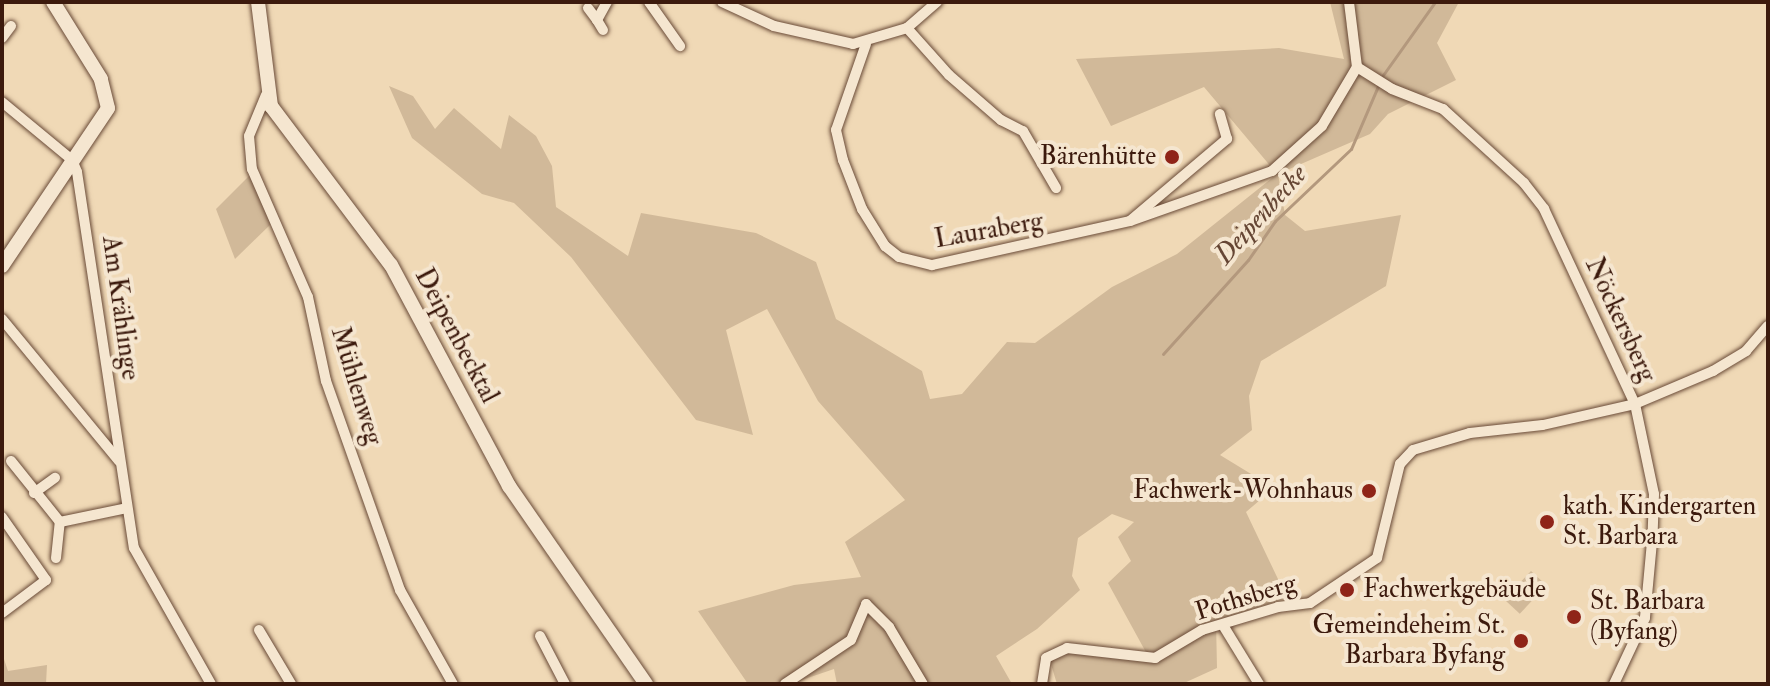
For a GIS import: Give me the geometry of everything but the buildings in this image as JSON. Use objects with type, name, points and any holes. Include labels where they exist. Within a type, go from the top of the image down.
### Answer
[{"type":"main road","points":[[2,266],[104,116],[109,100],[79,40],[53,2]]},
{"type":"main road","points":[[258,2],[266,95]]},
{"type":"main road","name":"Deipenbecktal","points":[[266,95],[391,265],[509,486],[646,684]]},
{"type":"street","points":[[588,8],[600,25],[607,2]]},
{"type":"street","points":[[649,2],[680,46]]},
{"type":"street","points":[[722,2],[804,35],[866,44],[907,28],[937,2]]},
{"type":"street","points":[[1349,2],[1357,67]]},
{"type":"street","points":[[2,38],[11,26]]},
{"type":"street","points":[[907,28],[949,75],[1001,120],[1023,131],[1056,188]]},
{"type":"street","name":"Lauraberg","points":[[866,44],[837,138],[867,219],[899,257],[932,265],[1130,221],[1283,166],[1322,126],[1357,67]]},
{"type":"street","name":"Nöckersberg","points":[[1357,67],[1392,89],[1443,109],[1524,183],[1544,209],[1635,404],[1654,494],[1653,531],[1645,618],[1614,684]]},
{"type":"street","name":"Mühlenweg","points":[[266,95],[249,136],[252,169],[308,297],[326,381],[400,590],[453,684]]},
{"type":"street","points":[[2,102],[72,160]]},
{"type":"street","name":"Lauraberg","points":[[1130,221],[1227,139],[1220,114]]},
{"type":"street","name":"Am Krählinge","points":[[72,160],[127,508],[143,572],[211,684]]},
{"type":"street","points":[[2,319],[120,462]]},
{"type":"street","name":"Pothsberg","points":[[1042,684],[1046,658],[1067,648],[1154,658],[1202,630],[1224,627],[1278,607],[1310,603],[1373,563],[1383,545],[1400,464],[1413,450],[1470,433],[1543,425],[1635,404],[1713,371],[1746,351],[1768,326]]},
{"type":"street","points":[[11,461],[60,522],[56,558]]},
{"type":"street","points":[[34,493],[55,478]]},
{"type":"street","points":[[60,522],[127,508]]},
{"type":"street","points":[[2,517],[46,580],[2,613]]},
{"type":"street","points":[[785,684],[851,640],[866,604],[889,627],[923,684]]},
{"type":"street","points":[[1224,627],[1259,684]]},
{"type":"street","points":[[259,630],[288,681],[275,684]]},
{"type":"street","points":[[540,636],[565,684]]},
{"type":"shaded area","points":[[1330,2],[1459,2],[1437,43],[1456,80],[1388,114],[1370,134],[1278,174],[1285,215],[1305,231],[1401,215],[1386,286],[1261,361],[1249,396],[1252,430],[1220,455],[1274,488],[1246,512],[1287,598],[1216,621],[1217,668],[1182,684],[1057,684],[1050,661],[1068,651],[1148,656],[1108,583],[1131,561],[1118,537],[1134,522],[1112,514],[1078,538],[1072,576],[1080,590],[1037,629],[996,656],[1012,684],[837,684],[834,669],[790,684],[748,684],[698,611],[794,585],[861,577],[845,542],[905,500],[818,401],[767,309],[726,330],[753,435],[696,420],[571,257],[514,203],[482,194],[412,138],[389,86],[413,96],[435,129],[454,108],[501,149],[509,115],[536,136],[552,166],[556,207],[628,256],[641,213],[756,233],[816,262],[836,319],[922,371],[930,399],[962,394],[1007,342],[1035,343],[1112,287],[1177,254],[1277,174],[1204,87],[1111,126],[1076,59],[1279,48],[1344,59]]},
{"type":"shaded area","points":[[250,175],[272,223],[235,259],[216,209]]},
{"type":"shaded area","points":[[1531,571],[1546,585],[1520,614],[1504,600]]},
{"type":"shaded area","points":[[2,653],[8,671],[47,665],[46,684],[2,684]]},
{"type":"waterway","name":"Deipenbecke","points":[[1383,75],[1435,2]]},
{"type":"waterway","name":"Deipenbecke","points":[[1163,354],[1248,260],[1275,221],[1351,149],[1378,86]]},
{"type":"place","name":"Bärenhütte","points":[[1172,157]]},
{"type":"place","name":"Fachwerk-Wohnhaus","points":[[1369,491]]},
{"type":"place","name":"kath. Kindergarten St. Barbara","points":[[1547,522]]},
{"type":"place","name":"Fachwerkgebäude","points":[[1347,590]]},
{"type":"place","name":"St. Barbara (Byfang)","points":[[1574,617]]},
{"type":"place","name":"Gemeindeheim St. Barbara Byfang","points":[[1521,641]]}]
